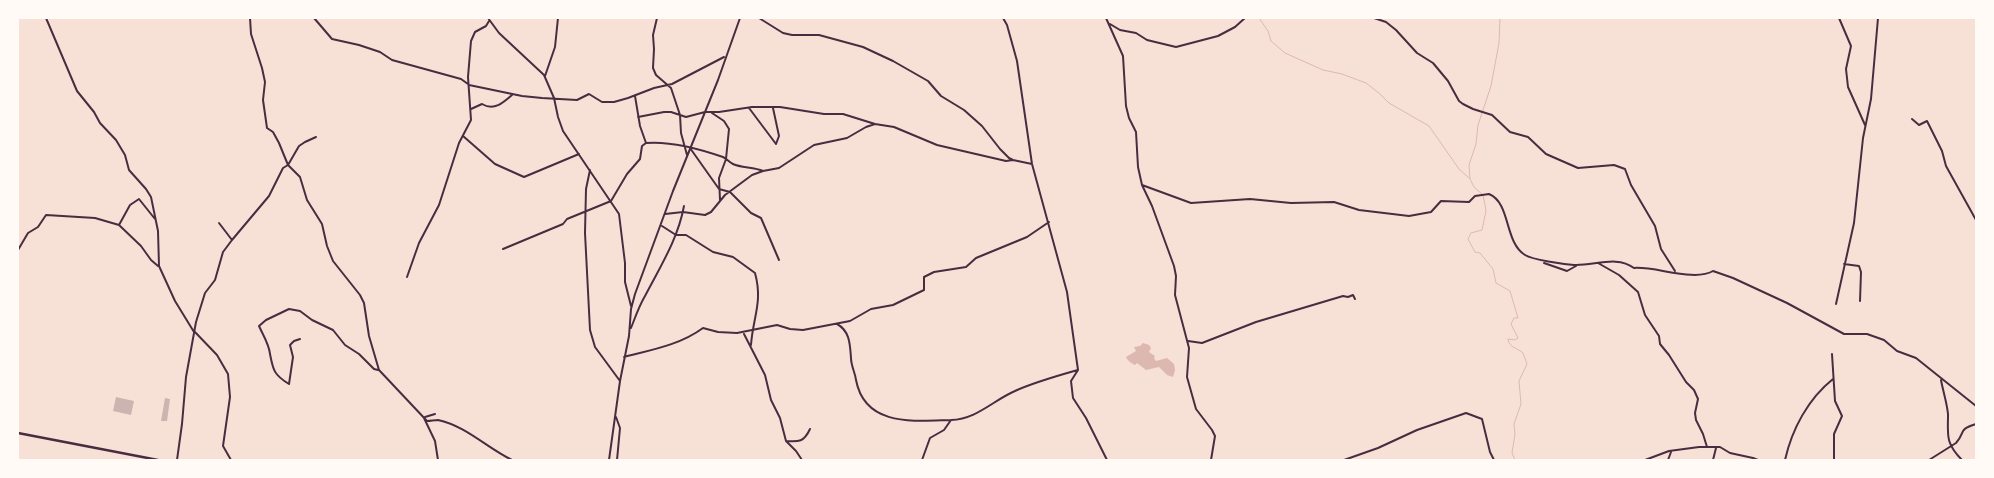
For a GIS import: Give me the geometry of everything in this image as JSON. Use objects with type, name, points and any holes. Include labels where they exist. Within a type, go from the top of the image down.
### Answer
[{"type":"street","points":[[46,18],[77,91],[94,112],[100,123],[116,140],[125,154],[129,170],[151,197],[158,231],[159,266]]},
{"type":"street","points":[[250,18],[250,34],[264,82],[267,128],[273,132],[288,165],[300,177],[307,200],[322,224],[333,261],[360,295],[364,303],[369,336],[379,371]]},
{"type":"street","points":[[314,18],[332,38],[380,52],[392,60],[461,79],[469,84],[513,94],[542,98],[577,100],[589,94],[602,102],[614,102],[668,84],[725,56]]},
{"type":"street","points":[[545,76],[555,47],[558,18]]},
{"type":"street","points":[[656,18],[653,35],[653,68],[656,75],[671,88],[680,115],[681,133],[687,156]]},
{"type":"street","points":[[630,331],[631,309],[638,284],[740,18]]},
{"type":"street","points":[[758,18],[783,33],[819,35],[863,47],[917,74],[928,81],[941,96],[957,105],[982,126],[1000,149],[1013,160]]},
{"type":"street","points":[[1003,18],[1007,25],[1017,61],[1032,164],[1067,292],[1078,370],[1071,381],[1073,398],[1086,418],[1107,460]]},
{"type":"street","points":[[1106,18],[1123,56],[1126,106],[1129,118],[1136,132],[1138,167],[1142,185],[1152,206],[1174,266],[1176,276],[1175,295],[1188,342],[1189,364],[1187,377],[1194,404],[1215,436],[1211,460]]},
{"type":"street","points":[[1110,24],[1120,30],[1136,33],[1147,40],[1176,47],[1218,36],[1235,27],[1245,18]]},
{"type":"street","points":[[1374,18],[1386,22],[1417,53],[1433,63],[1448,81],[1459,101],[1473,109],[1492,115],[1510,132],[1528,137],[1541,150],[1573,167],[1614,165],[1625,169],[1630,185],[1655,226],[1661,249],[1675,272]]},
{"type":"street","points":[[1839,18],[1851,46],[1846,69],[1848,87],[1865,125]]},
{"type":"street","points":[[1836,304],[1854,223],[1865,125],[1871,99],[1878,18]]},
{"type":"street","points":[[407,277],[420,243],[439,205],[459,143],[471,120],[469,84],[472,37],[475,32],[486,26],[488,19]]},
{"type":"street","points":[[488,19],[522,56],[545,76],[554,98],[560,124],[619,214],[625,263],[625,282],[631,309]]},
{"type":"street","points":[[470,109],[482,104],[489,107],[497,106],[513,94]]},
{"type":"street","points":[[635,96],[638,117],[646,142]]},
{"type":"street","points":[[638,117],[664,112],[686,117],[705,112],[712,113],[773,107],[824,114],[843,114],[875,124],[894,127],[937,145],[955,150],[1006,161],[1013,160],[1032,164]]},
{"type":"street","points":[[748,108],[776,144],[778,136],[773,107]]},
{"type":"street","points":[[712,113],[728,124],[729,139],[726,158],[719,178],[720,202]]},
{"type":"street","points":[[1912,119],[1919,125],[1927,121],[1942,151],[1946,166],[1976,220]]},
{"type":"street","points":[[665,214],[683,212],[704,215],[711,212],[730,192],[752,176],[784,166],[796,155],[814,145],[847,138],[875,124]]},
{"type":"street","points":[[463,136],[495,164],[524,178],[579,154]]},
{"type":"street","points":[[177,460],[186,377],[194,331],[205,293],[215,280],[224,252],[269,196],[283,168],[288,165],[299,146],[316,137]]},
{"type":"street","points":[[503,249],[611,201],[627,174],[640,160],[642,146],[646,142],[666,142],[726,158],[734,165],[763,171]]},
{"type":"street","points":[[690,148],[719,189],[730,192],[751,213],[761,218],[778,260]]},
{"type":"street","points":[[590,170],[586,189],[590,335],[595,347],[620,380]]},
{"type":"street","points":[[1142,185],[1191,203],[1250,199],[1291,202],[1334,202],[1359,210],[1409,216],[1431,212],[1441,201],[1469,202],[1474,196],[1489,194],[1498,199],[1516,246],[1523,254],[1532,258],[1578,264],[1597,262],[1627,263],[1634,268],[1643,267],[1650,270],[1662,269],[1675,272],[1708,274],[1713,271],[1733,278],[1791,305],[1844,334],[1867,334],[1884,340],[1897,352],[1916,358],[1941,380],[1976,406]]},
{"type":"street","points":[[119,225],[130,205],[139,199],[156,220]]},
{"type":"street","points":[[609,460],[620,380],[630,331],[644,297],[662,268],[676,235],[684,206]]},
{"type":"street","points":[[18,250],[28,233],[38,227],[46,215],[95,218],[119,225],[159,266],[175,300],[194,331],[217,355],[228,374],[230,397],[223,446],[231,460]]},
{"type":"street","points":[[624,357],[663,347],[694,334],[703,328],[722,332],[744,333],[775,326],[803,330],[837,324],[856,318],[871,309],[893,305],[924,290],[923,280],[926,275],[966,266],[976,258],[1026,237],[1049,222]]},
{"type":"street","points":[[220,223],[232,240]]},
{"type":"street","points":[[660,225],[676,235],[686,235],[713,252],[733,257],[754,272],[757,281],[758,298],[757,317],[751,344]]},
{"type":"street","points":[[1597,262],[1619,275],[1638,292],[1645,316],[1659,336],[1660,344],[1686,382],[1694,390],[1698,399],[1695,413],[1696,420],[1707,447]]},
{"type":"street","points":[[1544,263],[1567,271],[1578,264]]},
{"type":"street","points":[[1844,264],[1859,266],[1861,272],[1860,301]]},
{"type":"street","points":[[1188,342],[1202,343],[1256,322],[1343,296],[1353,295],[1355,299]]},
{"type":"street","points":[[300,338],[290,345],[294,357],[288,384],[274,371],[270,354],[259,326],[266,320],[289,308],[300,311],[312,320],[333,330],[345,345],[379,371],[427,421],[436,420],[468,432],[512,460]]},
{"type":"street","points":[[837,324],[846,330],[850,342],[852,367],[860,396],[874,411],[888,417],[904,420],[963,420],[977,414],[1013,392],[1078,370]]},
{"type":"street","points":[[744,333],[765,375],[771,400],[780,418],[786,441],[796,450],[802,460]]},
{"type":"street","points":[[1832,354],[1835,401],[1842,416],[1834,434],[1834,460]]},
{"type":"street","points":[[1785,460],[1791,438],[1811,400],[1833,378]]},
{"type":"street","points":[[1941,380],[1948,415],[1947,437],[1962,460]]},
{"type":"street","points":[[1344,460],[1378,448],[1417,430],[1466,413],[1482,419],[1490,452],[1494,460]]},
{"type":"street","points":[[424,416],[434,414]]},
{"type":"street","points":[[424,416],[435,441],[438,460]]},
{"type":"street","points":[[616,418],[620,428],[617,460]]},
{"type":"street","points":[[922,460],[930,438],[944,430],[951,420]]},
{"type":"street","points":[[1929,460],[1959,440],[1961,432],[1968,426],[1976,424]]},
{"type":"street","points":[[786,441],[798,442],[804,439],[810,429]]},
{"type":"street","points":[[18,434],[158,460]]},
{"type":"street","points":[[1645,460],[1672,452],[1720,447],[1730,453],[1758,460]]},
{"type":"street","points":[[1713,460],[1716,448]]},
{"type":"street","points":[[1668,460],[1672,452]]},
{"type":"street","points":[[947,460],[954,460]]},
{"type":"shaded area","points":[[1143,343],[1149,345],[1151,348],[1149,352],[1155,356],[1156,361],[1167,358],[1174,364],[1173,377],[1167,375],[1159,367],[1146,370],[1137,363],[1135,365],[1127,359],[1126,357],[1136,351],[1134,347],[1140,346]]},
{"type":"building","points":[[116,397],[134,401],[131,415],[113,411]]},
{"type":"building","points":[[165,398],[170,399],[167,421],[161,421]]},
{"type":"waterway","points":[[1259,18],[1268,31],[1271,41],[1285,53],[1323,70],[1342,74],[1366,83],[1389,103],[1429,126],[1459,169],[1469,178]]},
{"type":"waterway","points":[[1500,18],[1499,43],[1491,86],[1478,125],[1476,144],[1469,165],[1470,179],[1474,187],[1483,195],[1486,211],[1482,230],[1471,233],[1468,239],[1475,252],[1480,253],[1493,269],[1496,283],[1510,291],[1518,318],[1514,318],[1511,324],[1518,338],[1515,340],[1508,339],[1512,346],[1523,353],[1527,364],[1519,381],[1521,404],[1514,424],[1515,434],[1512,453],[1515,460]]}]
